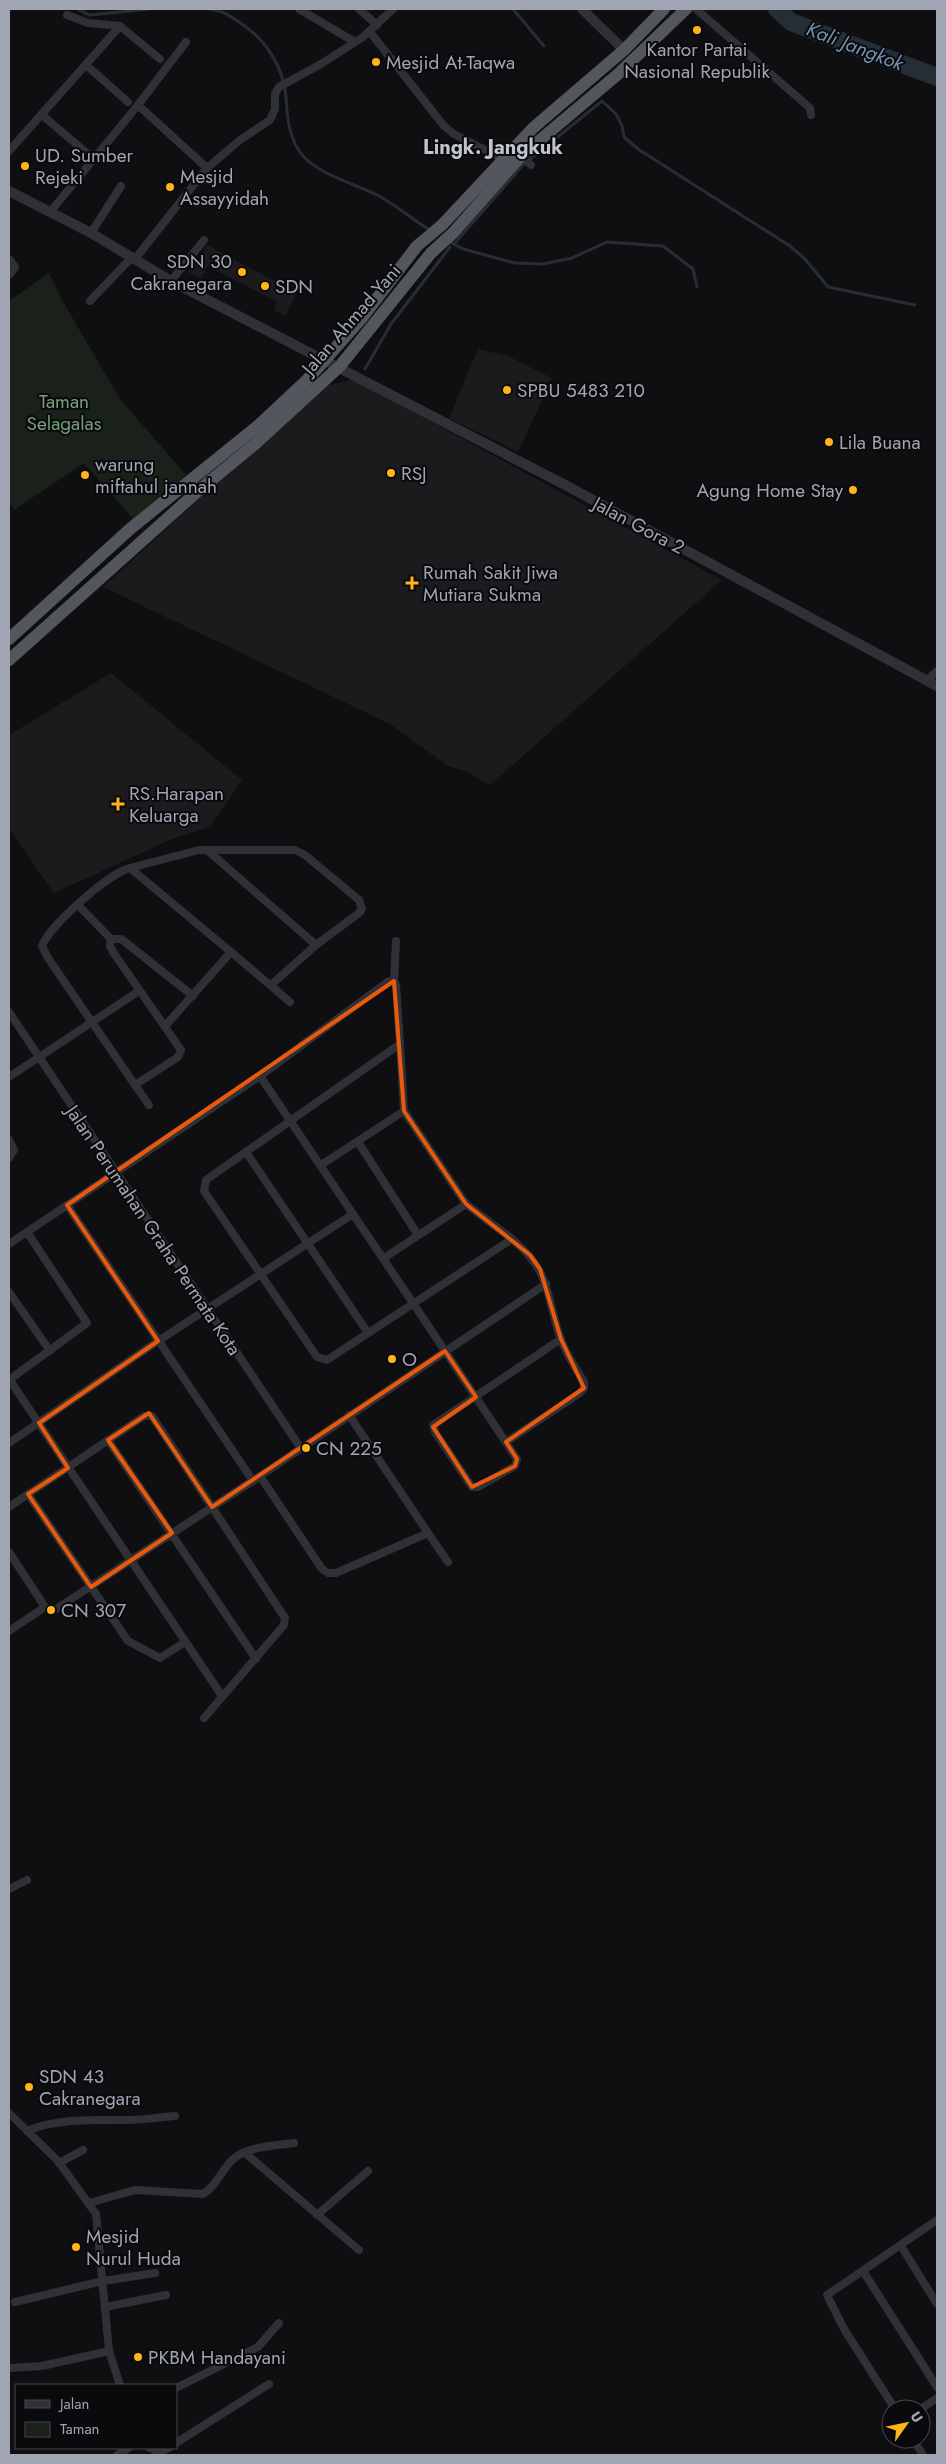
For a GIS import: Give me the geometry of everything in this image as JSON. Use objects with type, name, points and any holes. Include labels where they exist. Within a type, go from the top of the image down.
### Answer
[{"type":"highway","points":[[9,639],[130,529],[259,425],[324,360],[360,319],[417,246],[442,225],[466,209],[503,159],[533,128],[624,50],[664,9]]},
{"type":"highway","name":"Jalan Ahmad Yani","points":[[9,660],[198,491],[255,444],[340,366],[431,253],[453,233],[466,209],[617,75],[686,9]]},
{"type":"highway","points":[[407,258],[420,267]]},
{"type":"street","points":[[298,9],[355,42]]},
{"type":"street","points":[[359,9],[376,25]]},
{"type":"street","points":[[90,300],[133,258],[207,168],[240,140],[270,120],[275,109],[275,94],[278,87],[321,64],[370,32],[393,9]]},
{"type":"street","points":[[582,9],[624,50]]},
{"type":"street","points":[[696,9],[810,108],[811,115]]},
{"type":"street","points":[[67,15],[88,23],[120,26],[160,59]]},
{"type":"street","points":[[9,151],[120,26]]},
{"type":"street","points":[[370,32],[444,126],[454,134],[503,159]]},
{"type":"street","points":[[51,211],[138,105],[186,42]]},
{"type":"street","points":[[86,65],[128,102]]},
{"type":"street","points":[[138,105],[207,168]]},
{"type":"street","points":[[42,115],[89,155]]},
{"type":"street","points":[[522,158],[531,165]]},
{"type":"street","points":[[91,233],[121,186]]},
{"type":"street","name":"Jalan Gora 2","points":[[9,191],[91,233],[171,281],[324,360],[340,366],[456,430],[567,486],[937,686]]},
{"type":"street","points":[[171,281],[204,240]]},
{"type":"street","points":[[9,259],[15,267],[9,275]]},
{"type":"street","points":[[926,680],[937,671]]},
{"type":"street","points":[[149,1105],[48,958],[42,946],[49,934],[78,905],[105,881],[122,870],[199,850],[295,850],[305,855],[359,900],[362,909],[316,945],[271,985]]},
{"type":"street","points":[[208,850],[316,945]]},
{"type":"street","points":[[130,868],[290,1002]]},
{"type":"street","points":[[78,905],[111,939],[121,939],[193,996]]},
{"type":"street","points":[[111,939],[110,946],[113,952],[139,991],[180,1045],[181,1053],[135,1085]]},
{"type":"street","points":[[396,940],[394,980],[404,1111],[466,1204],[530,1255],[546,1284],[560,1339],[584,1382],[584,1388],[580,1393],[506,1442]]},
{"type":"street","points":[[166,1026],[231,952]]},
{"type":"street","points":[[9,1244],[260,1076],[389,981],[394,980]]},
{"type":"street","points":[[9,1077],[139,991]]},
{"type":"street","name":"Jalan Perumahan Graha Permata Kota","points":[[9,1012],[300,1447]]},
{"type":"street","points":[[400,1044],[206,1180],[204,1191],[320,1360],[327,1360],[512,1240]]},
{"type":"street","points":[[260,1076],[384,1258],[413,1304],[445,1350],[476,1397],[506,1442],[517,1459],[514,1466],[478,1487],[469,1485],[433,1427],[436,1423],[476,1397],[560,1339]]},
{"type":"street","points":[[321,1165],[404,1111]]},
{"type":"street","points":[[9,1140],[14,1150],[9,1158]]},
{"type":"street","points":[[358,1142],[418,1235]]},
{"type":"street","points":[[246,1152],[368,1333]]},
{"type":"street","points":[[384,1258],[466,1204]]},
{"type":"street","points":[[67,1205],[158,1341],[322,1569],[328,1572],[336,1572],[428,1533]]},
{"type":"street","points":[[9,1443],[158,1341],[353,1214]]},
{"type":"street","points":[[27,1232],[87,1323],[9,1379],[222,1696]]},
{"type":"street","points":[[9,1552],[45,1607],[50,1610],[56,1610],[256,1479],[300,1447],[546,1284]]},
{"type":"street","points":[[9,1292],[50,1351]]},
{"type":"street","points":[[349,1415],[448,1562]]},
{"type":"street","points":[[9,1507],[144,1416],[152,1416],[285,1618],[284,1625],[204,1718]]},
{"type":"street","points":[[108,1440],[256,1659]]},
{"type":"street","points":[[28,1494],[90,1587],[132,1644],[160,1658],[185,1642]]},
{"type":"street","points":[[9,1630],[45,1607]]},
{"type":"street","points":[[9,1889],[27,1880]]},
{"type":"street","points":[[9,2113],[59,2163],[89,2203],[97,2218],[109,2351],[120,2384]]},
{"type":"street","points":[[27,2131],[40,2126],[73,2121],[140,2120],[175,2116]]},
{"type":"street","points":[[89,2203],[135,2190],[204,2194],[231,2161],[244,2152],[294,2143]]},
{"type":"street","points":[[59,2163],[82,2150]]},
{"type":"street","points":[[244,2152],[359,2250]]},
{"type":"street","points":[[317,2214],[368,2171]]},
{"type":"street","points":[[888,2399],[828,2300],[827,2295],[830,2291],[937,2220]]},
{"type":"street","points":[[900,2246],[937,2304]]},
{"type":"street","points":[[863,2270],[937,2387]]},
{"type":"street","points":[[15,2302],[103,2282],[156,2273]]},
{"type":"street","points":[[105,2307],[166,2295]]},
{"type":"street","points":[[178,2387],[258,2347],[279,2323]]},
{"type":"street","points":[[9,2368],[56,2364],[109,2351]]},
{"type":"street","points":[[178,2442],[269,2384]]},
{"type":"street","points":[[152,2449],[158,2452],[166,2449]]},
{"type":"highlighted area","points":[[394,981],[404,1111],[466,1204],[530,1255],[540,1269],[561,1339],[584,1388],[506,1442],[517,1459],[515,1466],[472,1487],[433,1427],[476,1397],[445,1351],[212,1507],[149,1413],[108,1440],[172,1533],[91,1587],[28,1494],[68,1468],[39,1423],[158,1341],[67,1205]]},
{"type":"shaded area","name":"SDN","points":[[207,245],[297,293],[285,316],[274,310],[277,302],[208,266],[201,279],[188,272],[195,258],[199,260]]},
{"type":"shaded area","points":[[478,349],[508,356],[552,378],[518,452],[449,418]]},
{"type":"shaded area","name":"Rumah Sakit Jiwa Mutiara Sukma","points":[[353,379],[722,580],[490,785],[465,771],[448,766],[390,724],[103,587],[320,387]]},
{"type":"shaded area","name":"RS.Harapan Keluarga","points":[[111,673],[242,780],[210,827],[172,839],[54,893],[9,829],[9,735]]},
{"type":"green space","name":"Taman Selagalas","points":[[49,273],[62,300],[120,399],[186,475],[135,521],[84,463],[14,510],[9,502],[9,301]]},
{"type":"waterway","points":[[78,9],[89,15],[150,9]]},
{"type":"waterway","points":[[209,9],[223,12],[230,16],[251,31],[266,46],[278,65],[285,86],[288,121],[292,137],[295,145],[305,158],[331,175],[379,196],[430,230]]},
{"type":"waterway","points":[[513,9],[544,46]]},
{"type":"waterway","name":"Kali Jangkok","points":[[777,9],[791,22],[937,77]]},
{"type":"waterway","points":[[454,244],[523,165],[602,101],[616,114],[622,126],[624,137],[638,149],[790,246],[805,259],[828,287],[915,305]]},
{"type":"waterway","points":[[448,241],[463,249],[515,263],[543,264],[572,258],[607,242],[663,246],[693,269],[697,287]]},
{"type":"waterway","points":[[365,369],[391,324],[450,247]]},
{"type":"place","name":"Kantor Partai Nasional Republik","points":[[697,30]]},
{"type":"place","name":"Mesjid At-Taqwa","points":[[376,62]]},
{"type":"place","name":"UD. Sumber Rejeki","points":[[25,166]]},
{"type":"place","name":"Mesjid Assayyidah","points":[[170,187]]},
{"type":"place","name":"SDN 30 Cakranegara","points":[[242,272]]},
{"type":"place","name":"SDN","points":[[265,286]]},
{"type":"place","name":"SPBU 5483 210","points":[[507,390]]},
{"type":"place","name":"Lila Buana","points":[[829,442]]},
{"type":"place","name":"RSJ","points":[[391,473]]},
{"type":"place","name":"warung miftahul jannah","points":[[85,475]]},
{"type":"place","name":"Agung Home Stay","points":[[853,490]]},
{"type":"place","name":"Rumah Sakit Jiwa Mutiara Sukma","points":[[412,583]]},
{"type":"place","name":"RS.Harapan Keluarga","points":[[118,804]]},
{"type":"place","name":"O","points":[[392,1359]]},
{"type":"place","name":"CN 225","points":[[306,1448]]},
{"type":"place","name":"CN 307","points":[[51,1610]]},
{"type":"place","name":"SDN 43 Cakranegara","points":[[29,2087]]},
{"type":"place","name":"Mesjid Nurul Huda","points":[[76,2247]]},
{"type":"place","name":"PKBM Handayani","points":[[138,2357]]},
{"type":"district","name":"Lingk. Jangkuk","points":[[493,147]]}]
